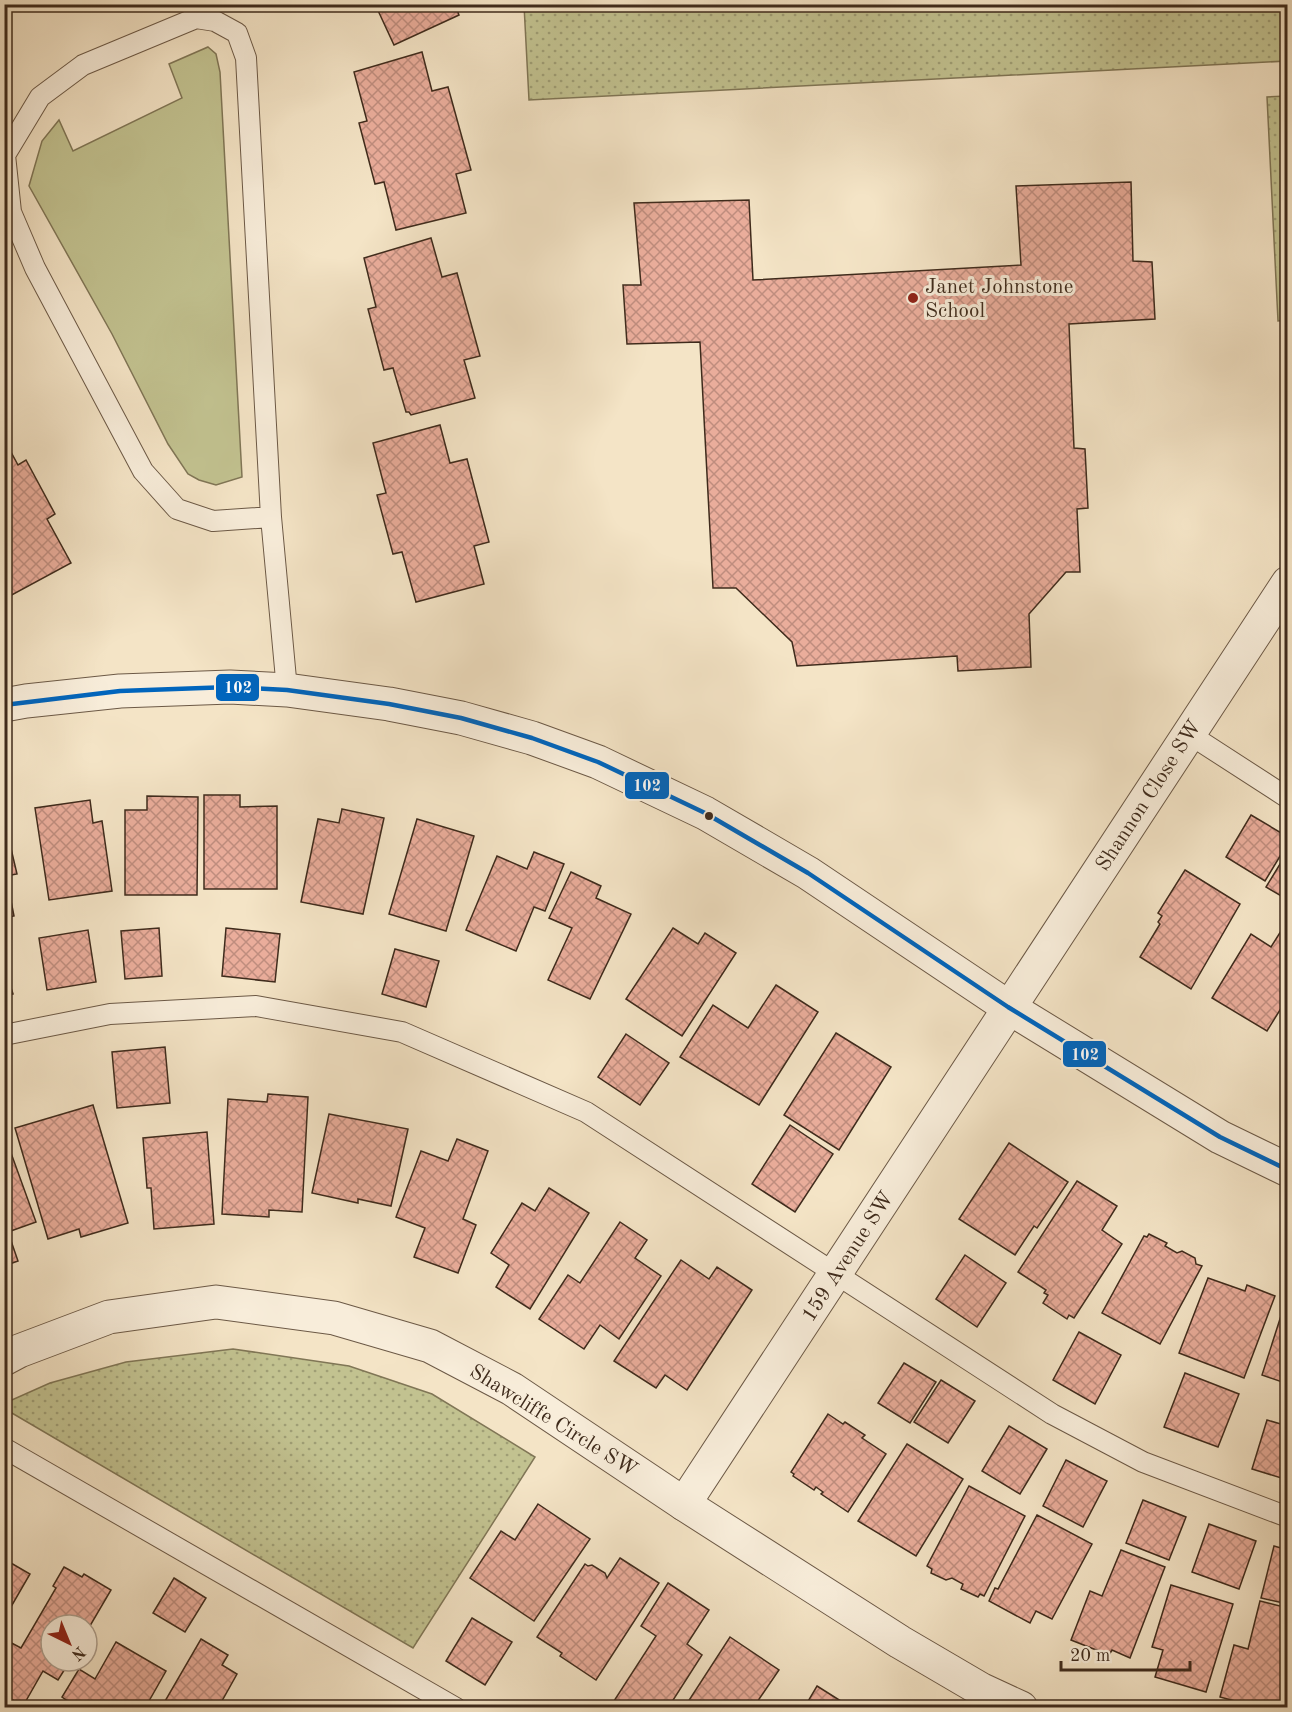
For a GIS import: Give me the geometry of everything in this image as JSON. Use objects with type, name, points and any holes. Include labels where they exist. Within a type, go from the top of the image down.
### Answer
[{"type":"street","name":"Shannon Close SW","points":[[1008,1007],[1287,583]]},
{"type":"street","points":[[4,705],[120,691],[230,687],[287,690],[388,704],[461,718],[532,738],[598,762],[705,813],[808,873],[1008,1007],[1220,1137],[1287,1170]]},
{"type":"street","name":"159 Avenue SW","points":[[684,1504],[1008,1007]]},
{"type":"street","name":"Shawcliffe Circle SW","points":[[4,1359],[19,1351],[110,1317],[216,1302],[334,1318],[430,1346],[512,1389],[684,1504],[900,1642],[982,1690],[1021,1707]]},
{"type":"lane","points":[[271,517],[213,521],[177,509],[143,471],[35,268],[11,212],[5,155],[40,97],[82,65],[196,18],[215,21],[237,33],[246,58],[271,517],[287,690]]},
{"type":"lane","points":[[1189,734],[1287,798]]},
{"type":"lane","points":[[4,1035],[110,1014],[256,1006],[402,1032],[586,1112],[1052,1414],[1143,1462],[1287,1517]]},
{"type":"lane","points":[[4,1448],[456,1707]]},
{"type":"green space","points":[[524,5],[1287,5],[1287,61],[529,100]]},
{"type":"green space","points":[[208,47],[216,54],[220,72],[242,477],[216,485],[188,474],[168,444],[112,334],[29,186],[42,141],[59,120],[73,151],[182,98],[169,64]]},
{"type":"green space","points":[[1287,96],[1288,320],[1278,321],[1267,97]]},
{"type":"green space","points":[[233,1349],[349,1366],[432,1394],[535,1457],[413,1648],[5,1409],[5,1403],[50,1383],[126,1362]]},
{"type":"building","points":[[375,4],[455,4],[459,15],[394,45]]},
{"type":"building","points":[[422,52],[432,91],[448,87],[471,170],[456,174],[466,213],[396,230],[384,182],[375,184],[359,123],[367,121],[354,72]]},
{"type":"building","points":[[1131,182],[1133,261],[1152,262],[1155,319],[1069,324],[1074,448],[1085,449],[1088,508],[1077,509],[1080,572],[1066,572],[1029,614],[1031,667],[958,671],[957,656],[797,666],[792,642],[736,588],[713,588],[700,342],[627,344],[623,285],[641,285],[634,203],[749,200],[753,280],[1021,265],[1016,186]]},
{"type":"building","points":[[431,238],[442,277],[457,273],[480,356],[464,360],[475,398],[411,415],[406,412],[393,368],[384,370],[368,309],[376,307],[364,258]]},
{"type":"building","points":[[440,425],[450,463],[467,459],[489,542],[474,546],[484,584],[416,602],[402,552],[393,554],[377,495],[386,493],[373,443]]},
{"type":"building","points":[[4,439],[18,465],[26,460],[55,514],[47,519],[71,563],[8,597],[4,590]]},
{"type":"building","points":[[204,795],[240,795],[240,807],[277,806],[277,889],[204,889]]},
{"type":"building","points":[[147,796],[198,797],[197,895],[125,895],[125,810],[147,810]]},
{"type":"building","points":[[90,800],[93,823],[102,821],[112,891],[49,900],[35,808]]},
{"type":"building","points":[[342,809],[384,818],[363,914],[301,902],[318,819],[339,823]]},
{"type":"building","points":[[1251,815],[1288,837],[1288,843],[1265,881],[1226,857]]},
{"type":"building","points":[[4,819],[17,874],[6,876],[14,916],[4,918]]},
{"type":"building","points":[[417,819],[474,836],[446,931],[389,914]]},
{"type":"building","points":[[1288,851],[1288,900],[1266,887]]},
{"type":"building","points":[[534,852],[564,864],[545,911],[534,907],[516,951],[466,930],[497,856],[527,869]]},
{"type":"building","points":[[1185,870],[1240,904],[1191,989],[1140,957],[1160,924],[1158,922],[1162,916],[1158,913]]},
{"type":"building","points":[[571,872],[601,886],[596,898],[631,914],[590,999],[548,980],[572,928],[549,918]]},
{"type":"building","points":[[159,928],[162,976],[125,979],[121,931]]},
{"type":"building","points":[[226,928],[280,934],[275,982],[222,976]]},
{"type":"building","points":[[673,928],[698,944],[705,933],[736,953],[682,1036],[626,999]]},
{"type":"building","points":[[88,930],[96,982],[47,990],[39,938]]},
{"type":"building","points":[[1281,931],[1288,935],[1288,997],[1267,1031],[1212,998],[1251,934],[1271,947]]},
{"type":"building","points":[[395,949],[439,961],[426,1007],[382,994]]},
{"type":"building","points":[[4,966],[13,994],[4,996]]},
{"type":"building","points":[[776,985],[818,1012],[759,1105],[680,1057],[713,1005],[748,1028]]},
{"type":"building","points":[[836,1033],[891,1067],[839,1150],[784,1115]]},
{"type":"building","points":[[626,1034],[669,1063],[640,1105],[598,1077]]},
{"type":"building","points":[[165,1047],[170,1103],[117,1108],[112,1052]]},
{"type":"building","points":[[268,1094],[308,1097],[302,1212],[269,1210],[269,1217],[222,1214],[228,1099],[267,1102]]},
{"type":"building","points":[[93,1105],[128,1223],[81,1237],[79,1229],[48,1239],[15,1128]]},
{"type":"building","points":[[329,1114],[408,1129],[391,1206],[358,1199],[358,1203],[312,1193]]},
{"type":"building","points":[[790,1125],[833,1154],[795,1212],[752,1184]]},
{"type":"building","points":[[207,1132],[214,1224],[154,1229],[151,1188],[147,1188],[143,1138]]},
{"type":"building","points":[[457,1139],[488,1151],[463,1219],[476,1225],[458,1273],[414,1257],[425,1228],[396,1217],[421,1151],[448,1161]]},
{"type":"building","points":[[1009,1143],[1068,1182],[1037,1228],[1034,1226],[1015,1255],[959,1219]]},
{"type":"building","points":[[11,1153],[36,1222],[8,1232],[18,1261],[4,1266],[4,1156]]},
{"type":"building","points":[[1077,1181],[1117,1206],[1102,1230],[1122,1244],[1074,1318],[1069,1315],[1067,1319],[1043,1303],[1048,1295],[1044,1293],[1046,1290],[1018,1272]]},
{"type":"building","points":[[549,1188],[589,1213],[530,1309],[496,1287],[509,1265],[491,1253],[522,1203],[535,1211]]},
{"type":"building","points":[[620,1222],[647,1240],[635,1258],[661,1276],[619,1339],[600,1325],[584,1349],[539,1319],[568,1275],[580,1283]]},
{"type":"building","points":[[1149,1234],[1167,1243],[1165,1246],[1177,1253],[1182,1251],[1195,1258],[1196,1264],[1202,1266],[1160,1344],[1102,1313],[1144,1236],[1147,1237]]},
{"type":"building","points":[[965,1255],[1006,1283],[977,1327],[936,1299]]},
{"type":"building","points":[[681,1260],[709,1279],[717,1267],[752,1290],[687,1390],[665,1375],[656,1388],[614,1361]]},
{"type":"building","points":[[1208,1278],[1245,1291],[1247,1285],[1275,1296],[1244,1378],[1179,1353]]},
{"type":"building","points":[[1288,1294],[1288,1384],[1262,1375]]},
{"type":"building","points":[[1079,1332],[1121,1355],[1095,1404],[1053,1380]]},
{"type":"building","points":[[904,1363],[936,1382],[910,1423],[878,1403]]},
{"type":"building","points":[[1185,1373],[1239,1394],[1218,1447],[1164,1427]]},
{"type":"building","points":[[941,1380],[975,1401],[948,1443],[914,1422]]},
{"type":"building","points":[[828,1414],[865,1435],[862,1438],[886,1454],[848,1512],[821,1494],[823,1492],[816,1487],[814,1490],[793,1476],[791,1472]]},
{"type":"building","points":[[1267,1420],[1288,1426],[1288,1480],[1252,1469]]},
{"type":"building","points":[[1009,1426],[1047,1449],[1020,1494],[982,1471]]},
{"type":"building","points":[[907,1444],[963,1479],[916,1556],[858,1521]]},
{"type":"building","points":[[1066,1460],[1107,1481],[1083,1527],[1043,1506]]},
{"type":"building","points":[[969,1486],[1025,1516],[984,1596],[980,1594],[978,1597],[961,1589],[963,1584],[952,1578],[946,1580],[931,1573],[932,1569],[927,1566]]},
{"type":"building","points":[[1143,1500],[1186,1517],[1169,1560],[1126,1543]]},
{"type":"building","points":[[538,1504],[590,1539],[534,1621],[470,1578],[501,1531],[515,1540]]},
{"type":"building","points":[[1037,1515],[1092,1544],[1052,1619],[1036,1611],[1030,1623],[989,1601],[995,1588],[998,1589]]},
{"type":"building","points":[[1209,1524],[1256,1541],[1239,1589],[1192,1572]]},
{"type":"building","points":[[1274,1546],[1288,1550],[1288,1604],[1261,1598]]},
{"type":"building","points":[[1121,1550],[1165,1567],[1130,1658],[1112,1650],[1109,1655],[1071,1640],[1090,1591],[1102,1596]]},
{"type":"building","points":[[620,1558],[659,1583],[596,1680],[560,1656],[562,1653],[537,1637],[585,1564],[592,1565],[605,1573],[607,1578]]},
{"type":"building","points":[[4,1559],[30,1574],[4,1619]]},
{"type":"building","points":[[64,1567],[82,1577],[84,1574],[111,1590],[98,1613],[41,1613],[56,1588],[53,1586]]},
{"type":"building","points":[[174,1578],[206,1598],[185,1632],[153,1613]]},
{"type":"building","points":[[668,1583],[709,1610],[687,1644],[702,1655],[668,1708],[618,1708],[612,1704],[656,1636],[641,1626]]},
{"type":"building","points":[[1171,1585],[1233,1604],[1206,1692],[1155,1677],[1163,1650],[1152,1647]]},
{"type":"building","points":[[1260,1601],[1288,1608],[1287,1686],[1282,1707],[1264,1702],[1261,1708],[1220,1697],[1234,1645],[1248,1649]]},
{"type":"building","points":[[39,1617],[39,1673],[42,1673],[23,1706],[4,1695],[4,1639],[21,1648]]},
{"type":"building","points":[[472,1618],[512,1642],[485,1685],[446,1661]]},
{"type":"building","points":[[730,1637],[779,1670],[753,1708],[684,1708]]},
{"type":"building","points":[[201,1639],[228,1655],[222,1665],[237,1674],[218,1708],[161,1708]]},
{"type":"building","points":[[116,1642],[166,1671],[145,1708],[78,1708],[62,1697],[77,1673],[85,1673],[95,1679]]},
{"type":"building","points":[[46,1673],[62,1673],[58,1680]]},
{"type":"building","points":[[817,1686],[852,1708],[804,1708]]},
{"type":"transit line","name":"102","points":[[4,705],[120,691],[230,687],[287,690],[389,704],[461,718],[532,738],[598,762],[705,813],[808,873],[1008,1007],[1220,1137],[1288,1170]]},
{"type":"place","name":"Janet Johnstone School","points":[[913,298]]}]
